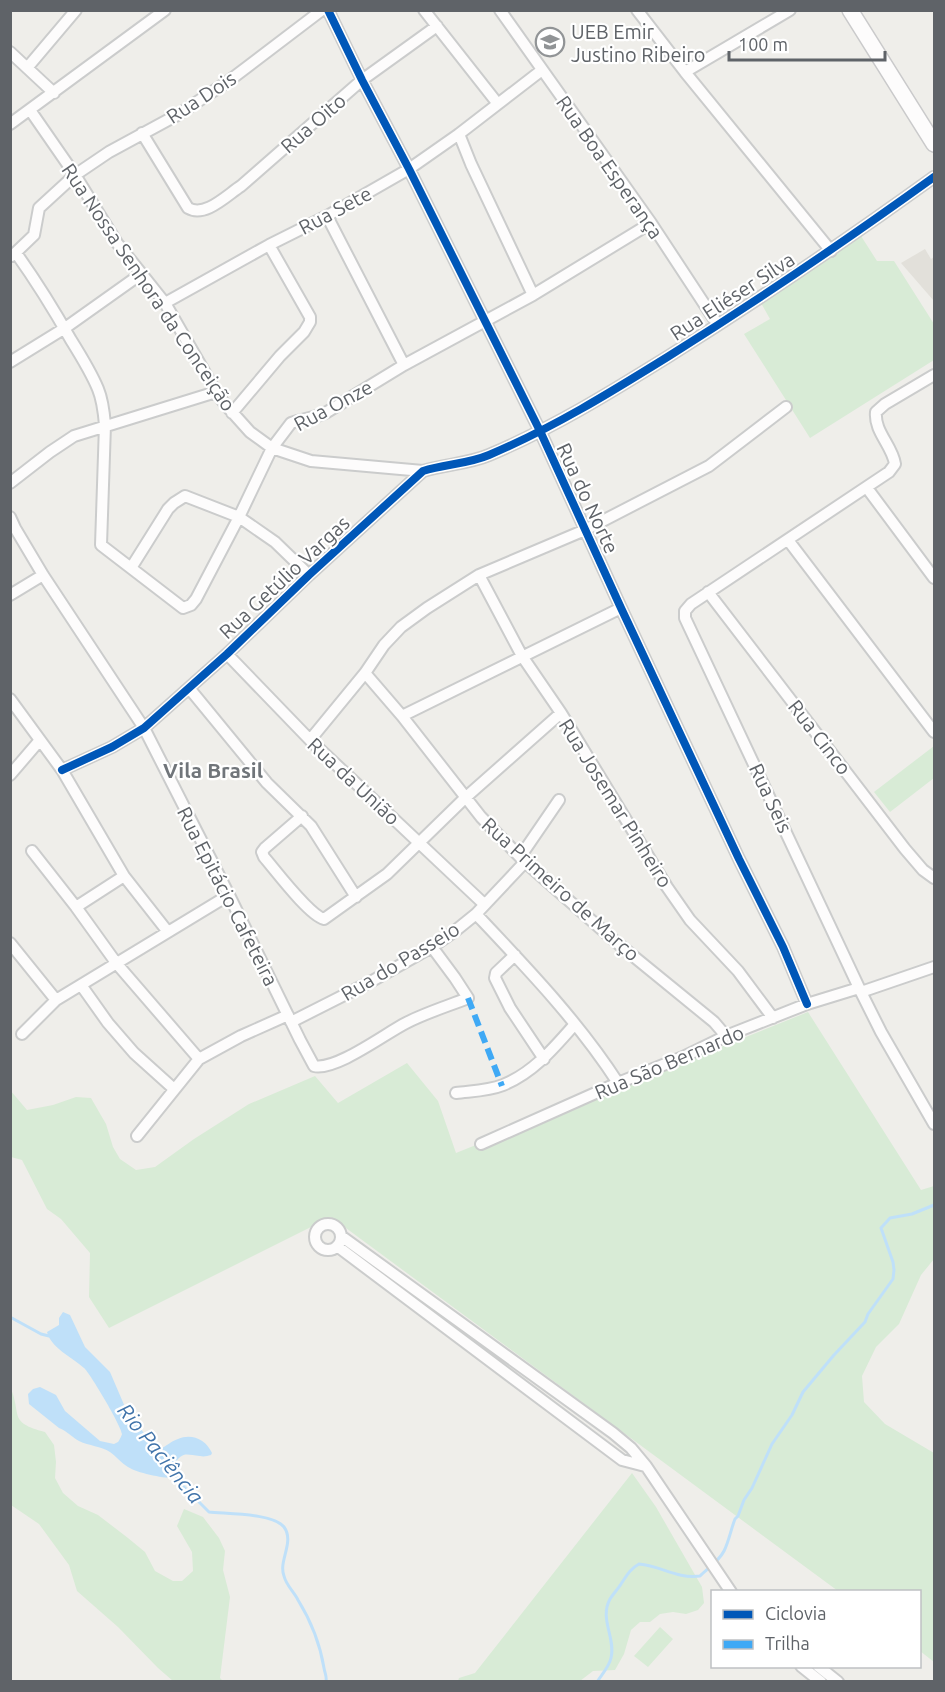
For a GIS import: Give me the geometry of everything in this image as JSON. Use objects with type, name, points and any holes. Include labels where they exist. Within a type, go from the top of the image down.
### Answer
[{"type":"street","points":[[27,68],[76,10]]},
{"type":"street","points":[[10,124],[165,10]]},
{"type":"street","name":"Rua Dois","points":[[13,255],[34,235],[39,208],[75,175],[109,152],[179,114],[230,80],[322,10]]},
{"type":"street","name":"Rua do Norte","points":[[328,10],[540,431],[739,859],[783,947],[807,1004]]},
{"type":"street","name":"Rua Boa Esperança","points":[[500,10],[651,224],[718,325]]},
{"type":"street","points":[[637,10],[831,251]]},
{"type":"street","points":[[685,72],[790,10]]},
{"type":"street","points":[[850,10],[934,144]]},
{"type":"street","points":[[428,12],[498,104]]},
{"type":"street","name":"Rua Oito","points":[[142,133],[188,208],[199,212],[241,186],[362,80],[437,26]]},
{"type":"street","points":[[10,52],[54,93]]},
{"type":"street","name":"Rua Sete","points":[[165,303],[409,169],[542,70]]},
{"type":"street","name":"Rua Nossa Senhora da Conceição","points":[[30,110],[75,175],[107,228],[165,303],[216,392],[250,432],[272,448],[310,461],[423,471]]},
{"type":"street","points":[[459,134],[534,295]]},
{"type":"street","name":"Rua Eliéser Silva","points":[[540,431],[616,389],[718,325],[831,251],[934,177]]},
{"type":"street","points":[[327,216],[404,365]]},
{"type":"street","name":"Rua Onze","points":[[131,568],[178,606],[187,608],[196,598],[272,448],[291,423],[317,417],[404,365],[534,295],[651,224]]},
{"type":"street","points":[[232,413],[280,356],[304,332],[310,322],[310,317],[269,245]]},
{"type":"street","points":[[13,255],[39,286],[99,390],[105,425],[101,544],[131,568],[174,503],[185,496],[239,517],[275,542],[309,575]]},
{"type":"street","points":[[10,362],[65,328],[141,274]]},
{"type":"street","points":[[708,592],[889,472],[895,464],[894,457],[878,430],[876,412],[885,404],[934,375]]},
{"type":"street","points":[[10,483],[74,436],[216,392]]},
{"type":"street","points":[[310,740],[365,674],[384,645],[401,627],[427,608],[479,575],[585,530],[709,466],[786,407]]},
{"type":"street","name":"Rua Getúlio Vargas","points":[[62,770],[112,747],[144,728],[227,654],[423,471],[440,465],[462,463],[487,456],[540,431]]},
{"type":"street","points":[[867,488],[934,578]]},
{"type":"street","name":"Rua Epitácio Cafeteira","points":[[10,517],[43,575],[144,728],[311,1062],[317,1067],[352,1055],[408,1022],[468,998],[432,947]]},
{"type":"street","points":[[788,540],[934,732]]},
{"type":"street","points":[[10,596],[43,575]]},
{"type":"street","name":"Rua Josemar Pinheiro","points":[[479,575],[522,656],[561,712],[690,920],[738,971],[773,1018]]},
{"type":"street","name":"Rua Seis","points":[[708,592],[690,604],[685,618],[860,990],[881,1032],[934,1124]]},
{"type":"street","name":"Rua Cinco","points":[[708,592],[905,849],[934,879]]},
{"type":"street","points":[[402,716],[621,608]]},
{"type":"street","name":"Rua da União","points":[[227,654],[310,740],[484,904]]},
{"type":"street","name":"Rua Primeiro de Março","points":[[365,674],[402,716],[480,817],[523,859],[616,942],[714,1022],[726,1036]]},
{"type":"street","points":[[189,688],[267,783],[310,826],[356,897]]},
{"type":"street","points":[[10,699],[62,770],[124,876],[168,932]]},
{"type":"street","points":[[302,816],[262,852],[296,895],[320,918],[327,919],[387,874],[465,798],[561,712]]},
{"type":"street","points":[[10,775],[40,740]]},
{"type":"street","name":"Rua do Passeio","points":[[137,1136],[199,1059],[241,1036],[290,1019],[372,981],[432,947],[455,931],[476,914],[523,859],[559,800]]},
{"type":"street","points":[[32,851],[117,964],[199,1059]]},
{"type":"street","points":[[76,907],[124,876]]},
{"type":"street","points":[[22,1034],[56,1000],[229,895]]},
{"type":"street","points":[[476,914],[575,1024],[618,1083]]},
{"type":"street","points":[[10,943],[56,1000]]},
{"type":"street","points":[[515,955],[496,973],[495,978],[510,1008],[544,1059]]},
{"type":"street","name":"Rua São Bernardo","points":[[481,1144],[618,1083],[683,1057],[726,1036],[807,1004],[934,967]]},
{"type":"street","points":[[81,985],[108,1023],[134,1053],[174,1089]]},
{"type":"street","points":[[456,1093],[502,1086],[525,1073],[544,1059],[575,1024]]},
{"type":"street","points":[[646,1466],[622,1460],[612,1453],[339,1241],[613,1433],[631,1448],[646,1466],[730,1590]]},
{"type":"street","points":[[719,1575],[723,1590]]},
{"type":"street","points":[[804,1668],[821,1682]]},
{"type":"street","points":[[821,1668],[838,1681]]},
{"type":"shaded area","points":[[925,249],[931,259],[934,257],[934,301],[901,263]]},
{"type":"green space","points":[[861,236],[877,261],[894,261],[934,324],[934,360],[810,438],[744,334],[770,319],[761,303]]},
{"type":"green space","points":[[934,746],[934,778],[890,812],[874,792]]},
{"type":"green space","points":[[808,1012],[921,1190],[934,1186],[934,1259],[921,1275],[899,1324],[876,1347],[862,1376],[864,1402],[885,1424],[934,1453],[934,1662],[921,1652],[921,1590],[837,1590],[331,1217],[109,1328],[89,1297],[90,1253],[61,1219],[47,1209],[22,1160],[11,1157],[10,1090],[27,1110],[53,1105],[76,1097],[91,1098],[106,1124],[113,1147],[120,1159],[136,1170],[155,1167],[249,1104],[315,1076],[338,1103],[407,1063],[438,1101],[456,1153]]},
{"type":"green space","points":[[11,1389],[21,1421],[45,1432],[54,1445],[55,1478],[63,1493],[78,1506],[98,1515],[145,1552],[155,1571],[173,1581],[182,1581],[193,1571],[192,1552],[177,1526],[184,1509],[203,1517],[219,1538],[225,1551],[223,1570],[230,1597],[220,1678],[223,1681],[173,1681],[77,1591],[69,1565],[39,1524],[11,1505]]},
{"type":"green space","points":[[632,1473],[656,1507],[702,1587],[704,1603],[698,1610],[686,1614],[673,1612],[660,1614],[650,1622],[640,1622],[631,1630],[624,1654],[615,1670],[593,1671],[580,1681],[458,1681],[459,1678],[475,1673]]},
{"type":"green space","points":[[660,1627],[673,1639],[648,1667],[634,1656]]},
{"type":"water","points":[[63,1312],[70,1315],[85,1347],[110,1372],[125,1407],[151,1443],[160,1449],[183,1437],[193,1437],[206,1444],[211,1455],[182,1456],[173,1466],[173,1478],[143,1473],[123,1464],[106,1450],[79,1441],[29,1404],[28,1394],[40,1387],[56,1395],[65,1411],[100,1441],[114,1444],[122,1435],[112,1411],[84,1368],[57,1348],[49,1338],[47,1332],[59,1325],[59,1318]]},
{"type":"waterway","points":[[597,1682],[611,1658],[606,1614],[611,1597],[629,1572],[639,1564],[684,1576],[700,1576],[722,1555],[744,1500],[772,1444],[792,1415],[803,1392],[865,1322],[868,1314],[893,1279],[893,1262],[881,1228],[890,1218],[912,1214],[934,1205]]},
{"type":"waterway","name":"Rio Paciência","points":[[10,1317],[49,1336]]},
{"type":"waterway","name":"Rio Paciência","points":[[173,1472],[183,1486],[209,1512],[260,1517],[278,1522],[284,1527],[288,1539],[283,1564],[284,1576],[303,1608],[314,1633],[326,1682]]},
{"type":"marked path","points":[[468,998],[502,1086]]},
{"type":"cycle path","points":[[328,10],[540,431],[739,859],[783,947],[807,1004]]},
{"type":"cycle path","points":[[62,770],[112,747],[144,728],[227,654],[423,471],[489,455],[581,409],[737,313],[934,177]]},
{"type":"place","name":"UEB Emir Justino Ribeiro","points":[[550,42]]},
{"type":"district","name":"Vila Brasil","points":[[213,770]]}]
